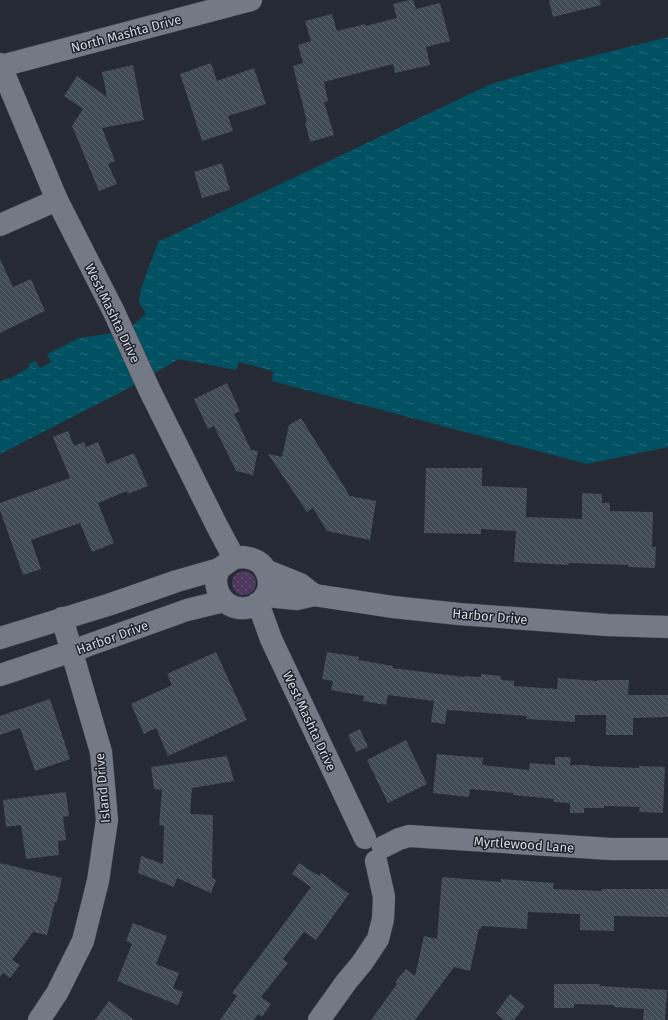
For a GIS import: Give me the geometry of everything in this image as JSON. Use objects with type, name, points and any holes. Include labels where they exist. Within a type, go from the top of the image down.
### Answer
[{"type":"street","name":"North Mashta Drive","points":[[0,65],[251,0]]},
{"type":"street","name":"West Mashta Drive","points":[[0,65],[57,200],[114,312],[149,389],[216,526],[226,563]]},
{"type":"street","points":[[0,225],[57,200]]},
{"type":"street","points":[[0,638],[111,604],[242,557],[252,558],[265,570],[268,578],[268,587],[262,600],[250,608],[232,606],[224,601],[219,593],[216,580],[226,563]]},
{"type":"street","name":"Harbor Drive","points":[[265,570],[300,584],[314,595]]},
{"type":"street","name":"Harbor Drive","points":[[262,600],[297,600],[314,595],[393,607],[459,614],[607,625],[668,627]]},
{"type":"street","name":"West Mashta Drive","points":[[262,600],[271,639],[375,848],[384,896],[383,919],[378,938],[362,963],[318,1020]]},
{"type":"street","name":"Harbor Drive","points":[[0,675],[187,610],[224,601]]},
{"type":"street","name":"Island Drive","points":[[39,1020],[57,993],[83,941],[98,881],[107,820],[101,752],[62,618]]},
{"type":"street","name":"Myrtlewood Lane","points":[[375,848],[409,836],[611,849],[668,849]]},
{"type":"shaded area","points":[[239,571],[249,571],[256,578],[256,588],[249,595],[239,595],[232,588],[232,578]]},
{"type":"water","points":[[668,37],[668,447],[587,464],[272,381],[273,371],[239,362],[236,370],[179,359],[123,391],[0,454],[0,382],[11,378],[30,367],[28,364],[35,361],[40,368],[51,362],[47,354],[79,338],[126,331],[146,314],[139,302],[141,289],[158,242],[491,84],[560,64]]},
{"type":"building","points":[[413,0],[416,9],[440,3],[450,41],[426,47],[430,65],[395,73],[393,64],[324,82],[328,101],[324,102],[334,135],[310,142],[305,122],[307,122],[293,66],[303,63],[298,45],[311,41],[305,21],[332,14],[337,31],[365,24],[366,26],[397,18],[393,4]]},
{"type":"building","points":[[549,0],[600,0],[601,5],[553,17]]},
{"type":"building","points":[[211,63],[217,81],[254,68],[266,104],[228,116],[233,131],[202,141],[180,74]]},
{"type":"building","points":[[133,65],[144,120],[102,128],[115,161],[108,164],[117,184],[99,191],[72,126],[83,109],[64,96],[77,76],[107,97],[102,72]]},
{"type":"building","points":[[222,163],[230,190],[202,198],[194,172]]},
{"type":"building","points":[[0,259],[13,287],[31,279],[45,311],[0,333]]},
{"type":"building","points":[[227,383],[240,411],[234,414],[251,450],[258,451],[253,475],[236,471],[214,426],[208,429],[194,399]]},
{"type":"building","points":[[301,418],[350,496],[376,501],[370,540],[327,531],[313,508],[307,512],[268,454],[282,457],[289,425]]},
{"type":"building","points":[[68,431],[74,446],[84,442],[86,447],[98,442],[107,464],[134,453],[148,486],[128,494],[127,491],[98,503],[114,543],[92,552],[80,523],[31,540],[41,569],[23,575],[0,510],[0,503],[70,478],[53,437]]},
{"type":"building","points":[[426,468],[482,468],[482,486],[527,488],[526,517],[582,519],[582,493],[602,494],[602,503],[610,503],[610,511],[653,512],[652,547],[656,547],[655,568],[628,567],[628,565],[569,563],[568,565],[514,562],[516,531],[481,529],[481,534],[424,533]]},
{"type":"building","points":[[216,652],[247,720],[168,756],[156,728],[144,734],[131,704],[172,685],[167,674]]},
{"type":"building","points":[[327,652],[359,657],[358,660],[393,666],[392,668],[464,677],[481,677],[481,674],[501,676],[501,680],[514,681],[514,686],[557,689],[558,678],[597,681],[629,680],[628,695],[668,695],[668,717],[633,718],[633,735],[606,735],[606,715],[575,715],[575,722],[526,719],[527,716],[447,710],[445,724],[431,722],[434,701],[388,695],[386,705],[363,701],[364,696],[331,690],[333,681],[322,679]]},
{"type":"building","points":[[50,699],[70,759],[35,771],[20,728],[0,735],[0,716]]},
{"type":"building","points":[[360,729],[368,747],[356,752],[348,735]]},
{"type":"building","points":[[406,740],[427,784],[388,803],[367,760]]},
{"type":"building","points":[[437,754],[483,758],[482,765],[529,770],[530,763],[555,765],[555,757],[571,757],[570,765],[639,768],[639,766],[665,767],[663,813],[639,812],[640,807],[604,806],[604,808],[584,808],[584,813],[570,813],[570,803],[554,802],[554,799],[513,795],[513,793],[470,789],[469,797],[433,793]]},
{"type":"building","points":[[227,756],[234,781],[192,788],[190,814],[213,815],[212,878],[216,880],[211,893],[177,878],[174,887],[138,873],[141,856],[163,864],[164,826],[159,825],[162,790],[154,789],[151,767]]},
{"type":"building","points":[[66,792],[69,816],[63,817],[66,840],[58,841],[59,855],[26,859],[21,825],[6,827],[3,800]]},
{"type":"building","points":[[0,863],[62,878],[57,902],[55,902],[47,935],[33,932],[12,960],[20,965],[10,978],[3,973],[0,977]]},
{"type":"building","points":[[299,863],[319,876],[321,873],[349,894],[316,940],[304,932],[283,959],[288,963],[261,997],[271,1004],[262,1017],[258,1014],[254,1020],[220,1020],[237,996],[232,993],[311,887],[292,874]]},
{"type":"building","points":[[442,877],[501,882],[501,879],[554,883],[553,889],[602,891],[602,889],[668,889],[668,917],[614,916],[614,931],[580,930],[580,914],[528,912],[527,929],[482,926],[481,929],[479,929],[470,971],[454,967],[415,1020],[371,1020],[397,984],[395,982],[406,969],[415,976],[424,936],[437,939]]},
{"type":"building","points":[[133,923],[167,936],[156,964],[179,973],[173,988],[183,992],[178,1005],[117,981],[132,944],[126,941]]},
{"type":"building","points":[[554,984],[600,984],[600,986],[667,990],[665,1020],[643,1020],[644,1009],[614,1007],[614,1005],[574,1004],[574,1008],[554,1008]]},
{"type":"building","points":[[510,994],[525,1006],[514,1020],[504,1020],[496,1013]]},
{"type":"building","points":[[109,1001],[134,1020],[95,1020]]}]
